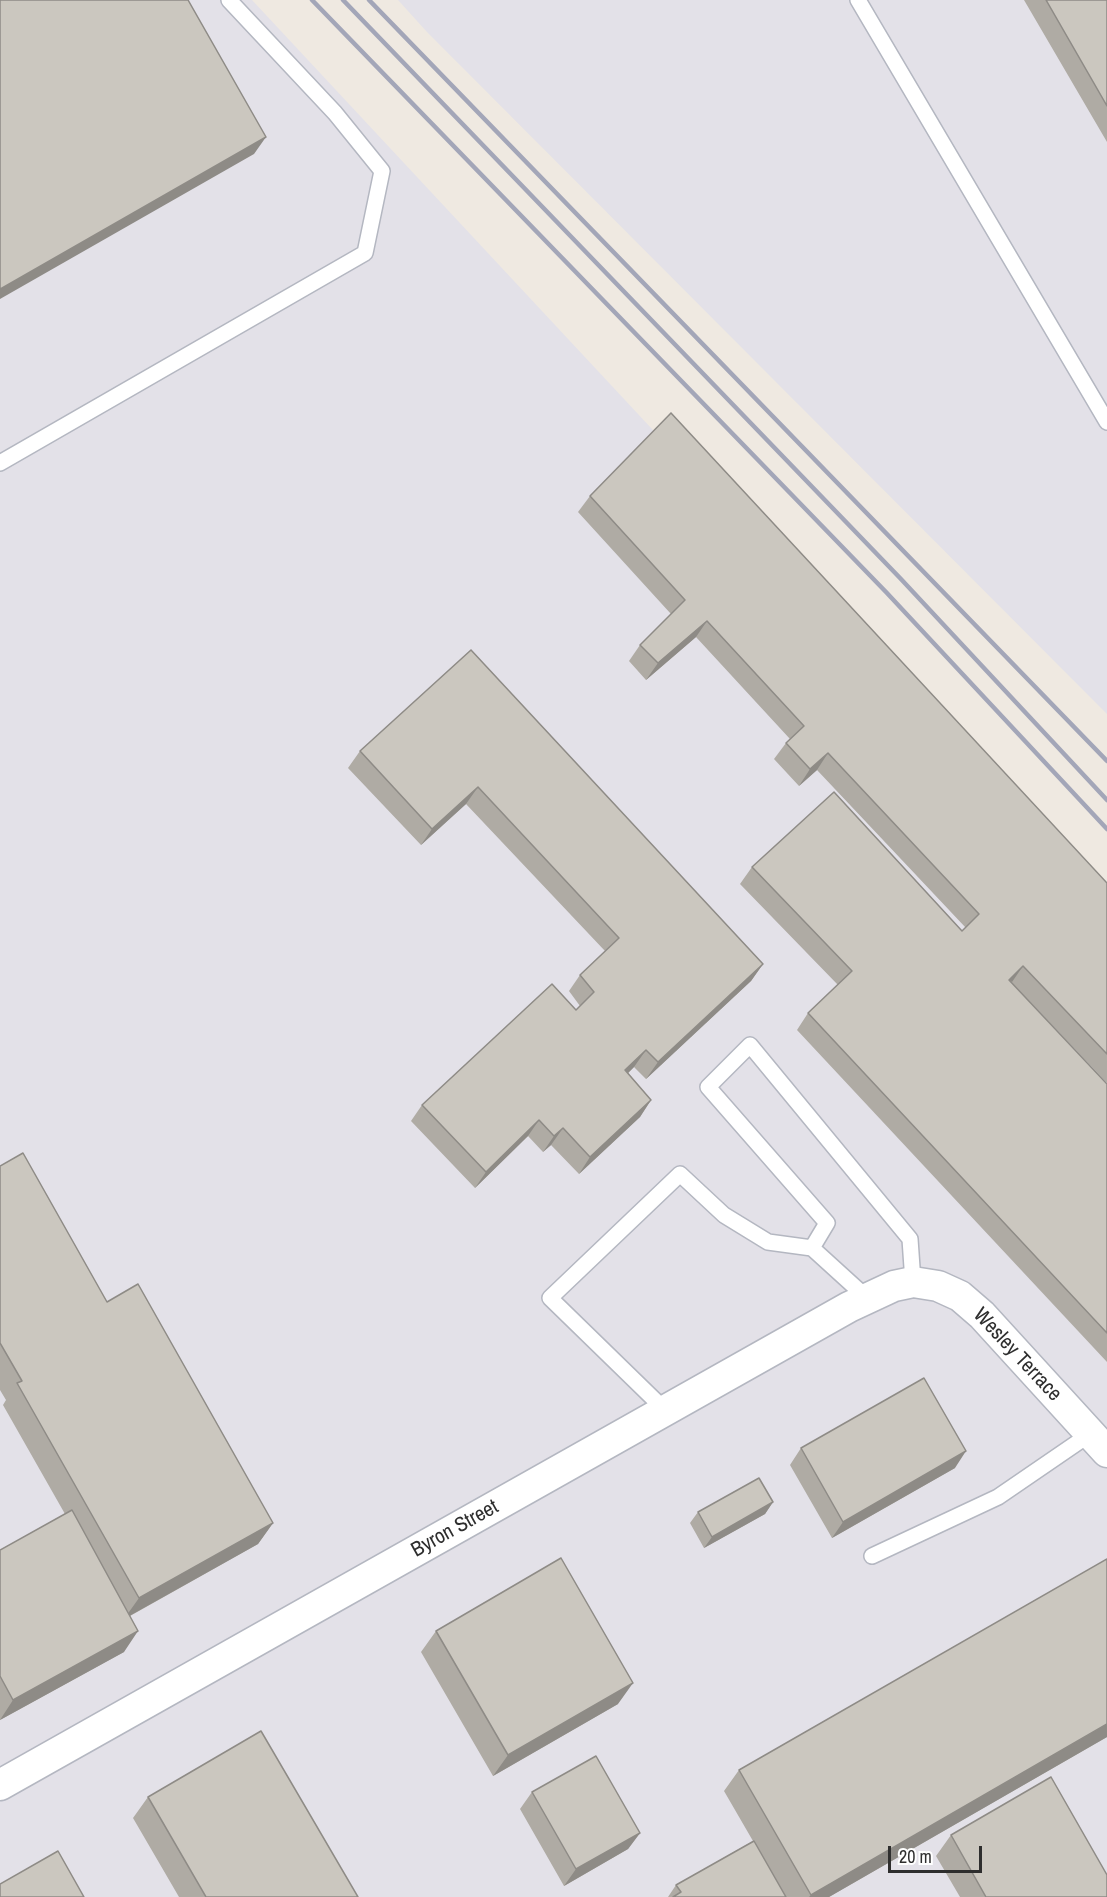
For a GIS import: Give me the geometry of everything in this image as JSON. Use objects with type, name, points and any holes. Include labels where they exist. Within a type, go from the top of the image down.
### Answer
[{"type":"street","name":"Byron Street","points":[[2,1780],[867,1298],[894,1286],[913,1282]]},
{"type":"street","name":"Wesley Terrace","points":[[913,1282],[938,1286],[968,1302],[1099,1443]]},
{"type":"lane","points":[[0,463],[365,253],[382,171],[335,113],[229,0]]},
{"type":"lane","points":[[858,0],[1107,422]]},
{"type":"lane","points":[[812,1248],[827,1223],[708,1087],[750,1045],[910,1239],[913,1282]]},
{"type":"lane","points":[[665,1410],[550,1299],[680,1174],[724,1215],[768,1242],[812,1248],[867,1298]]},
{"type":"lane","points":[[872,1556],[998,1497],[1099,1443]]},
{"type":"shaded area","points":[[0,0],[252,0],[1107,917],[1107,1897],[0,1897]]},
{"type":"shaded area","points":[[398,0],[1107,0],[1107,714],[427,32]]},
{"type":"building","points":[[0,0],[188,0],[266,137],[0,289]]},
{"type":"building","points":[[1046,0],[1107,0],[1107,106]]},
{"type":"building","points":[[671,413],[1107,883],[1107,1054],[1023,966],[1009,980],[1107,1084],[1107,1333],[808,1013],[852,971],[752,867],[834,792],[962,931],[979,914],[828,753],[810,769],[786,743],[804,726],[707,621],[658,663],[640,645],[685,600],[590,496]]},
{"type":"building","points":[[471,650],[763,964],[658,1062],[646,1050],[625,1070],[651,1100],[590,1157],[563,1128],[554,1136],[539,1120],[486,1172],[422,1105],[552,984],[576,1010],[594,992],[580,975],[619,938],[478,787],[432,829],[360,751]]},
{"type":"building","points":[[23,1153],[107,1302],[138,1284],[273,1523],[139,1598],[17,1383],[22,1381],[0,1343],[0,1166]]},
{"type":"building","points":[[924,1378],[966,1451],[843,1522],[801,1448]]},
{"type":"building","points":[[759,1478],[773,1502],[712,1537],[698,1512]]},
{"type":"building","points":[[72,1510],[138,1631],[13,1700],[0,1676],[0,1550]]},
{"type":"building","points":[[561,1558],[633,1683],[508,1755],[436,1631]]},
{"type":"building","points":[[1107,1559],[1107,1724],[811,1895],[739,1770]]},
{"type":"building","points":[[261,1731],[358,1897],[206,1897],[148,1797]]},
{"type":"building","points":[[596,1756],[640,1833],[576,1869],[532,1792]]},
{"type":"building","points":[[1051,1777],[1107,1875],[1107,1897],[986,1897],[951,1835]]},
{"type":"building","points":[[754,1841],[786,1897],[673,1897],[681,1892],[676,1885]]},
{"type":"building","points":[[58,1851],[84,1897],[0,1897],[0,1884]]},
{"type":"railway","points":[[312,0],[886,592],[1107,829]]},
{"type":"railway","points":[[343,0],[900,578],[1107,800]]},
{"type":"railway","points":[[369,0],[1107,761]]}]
